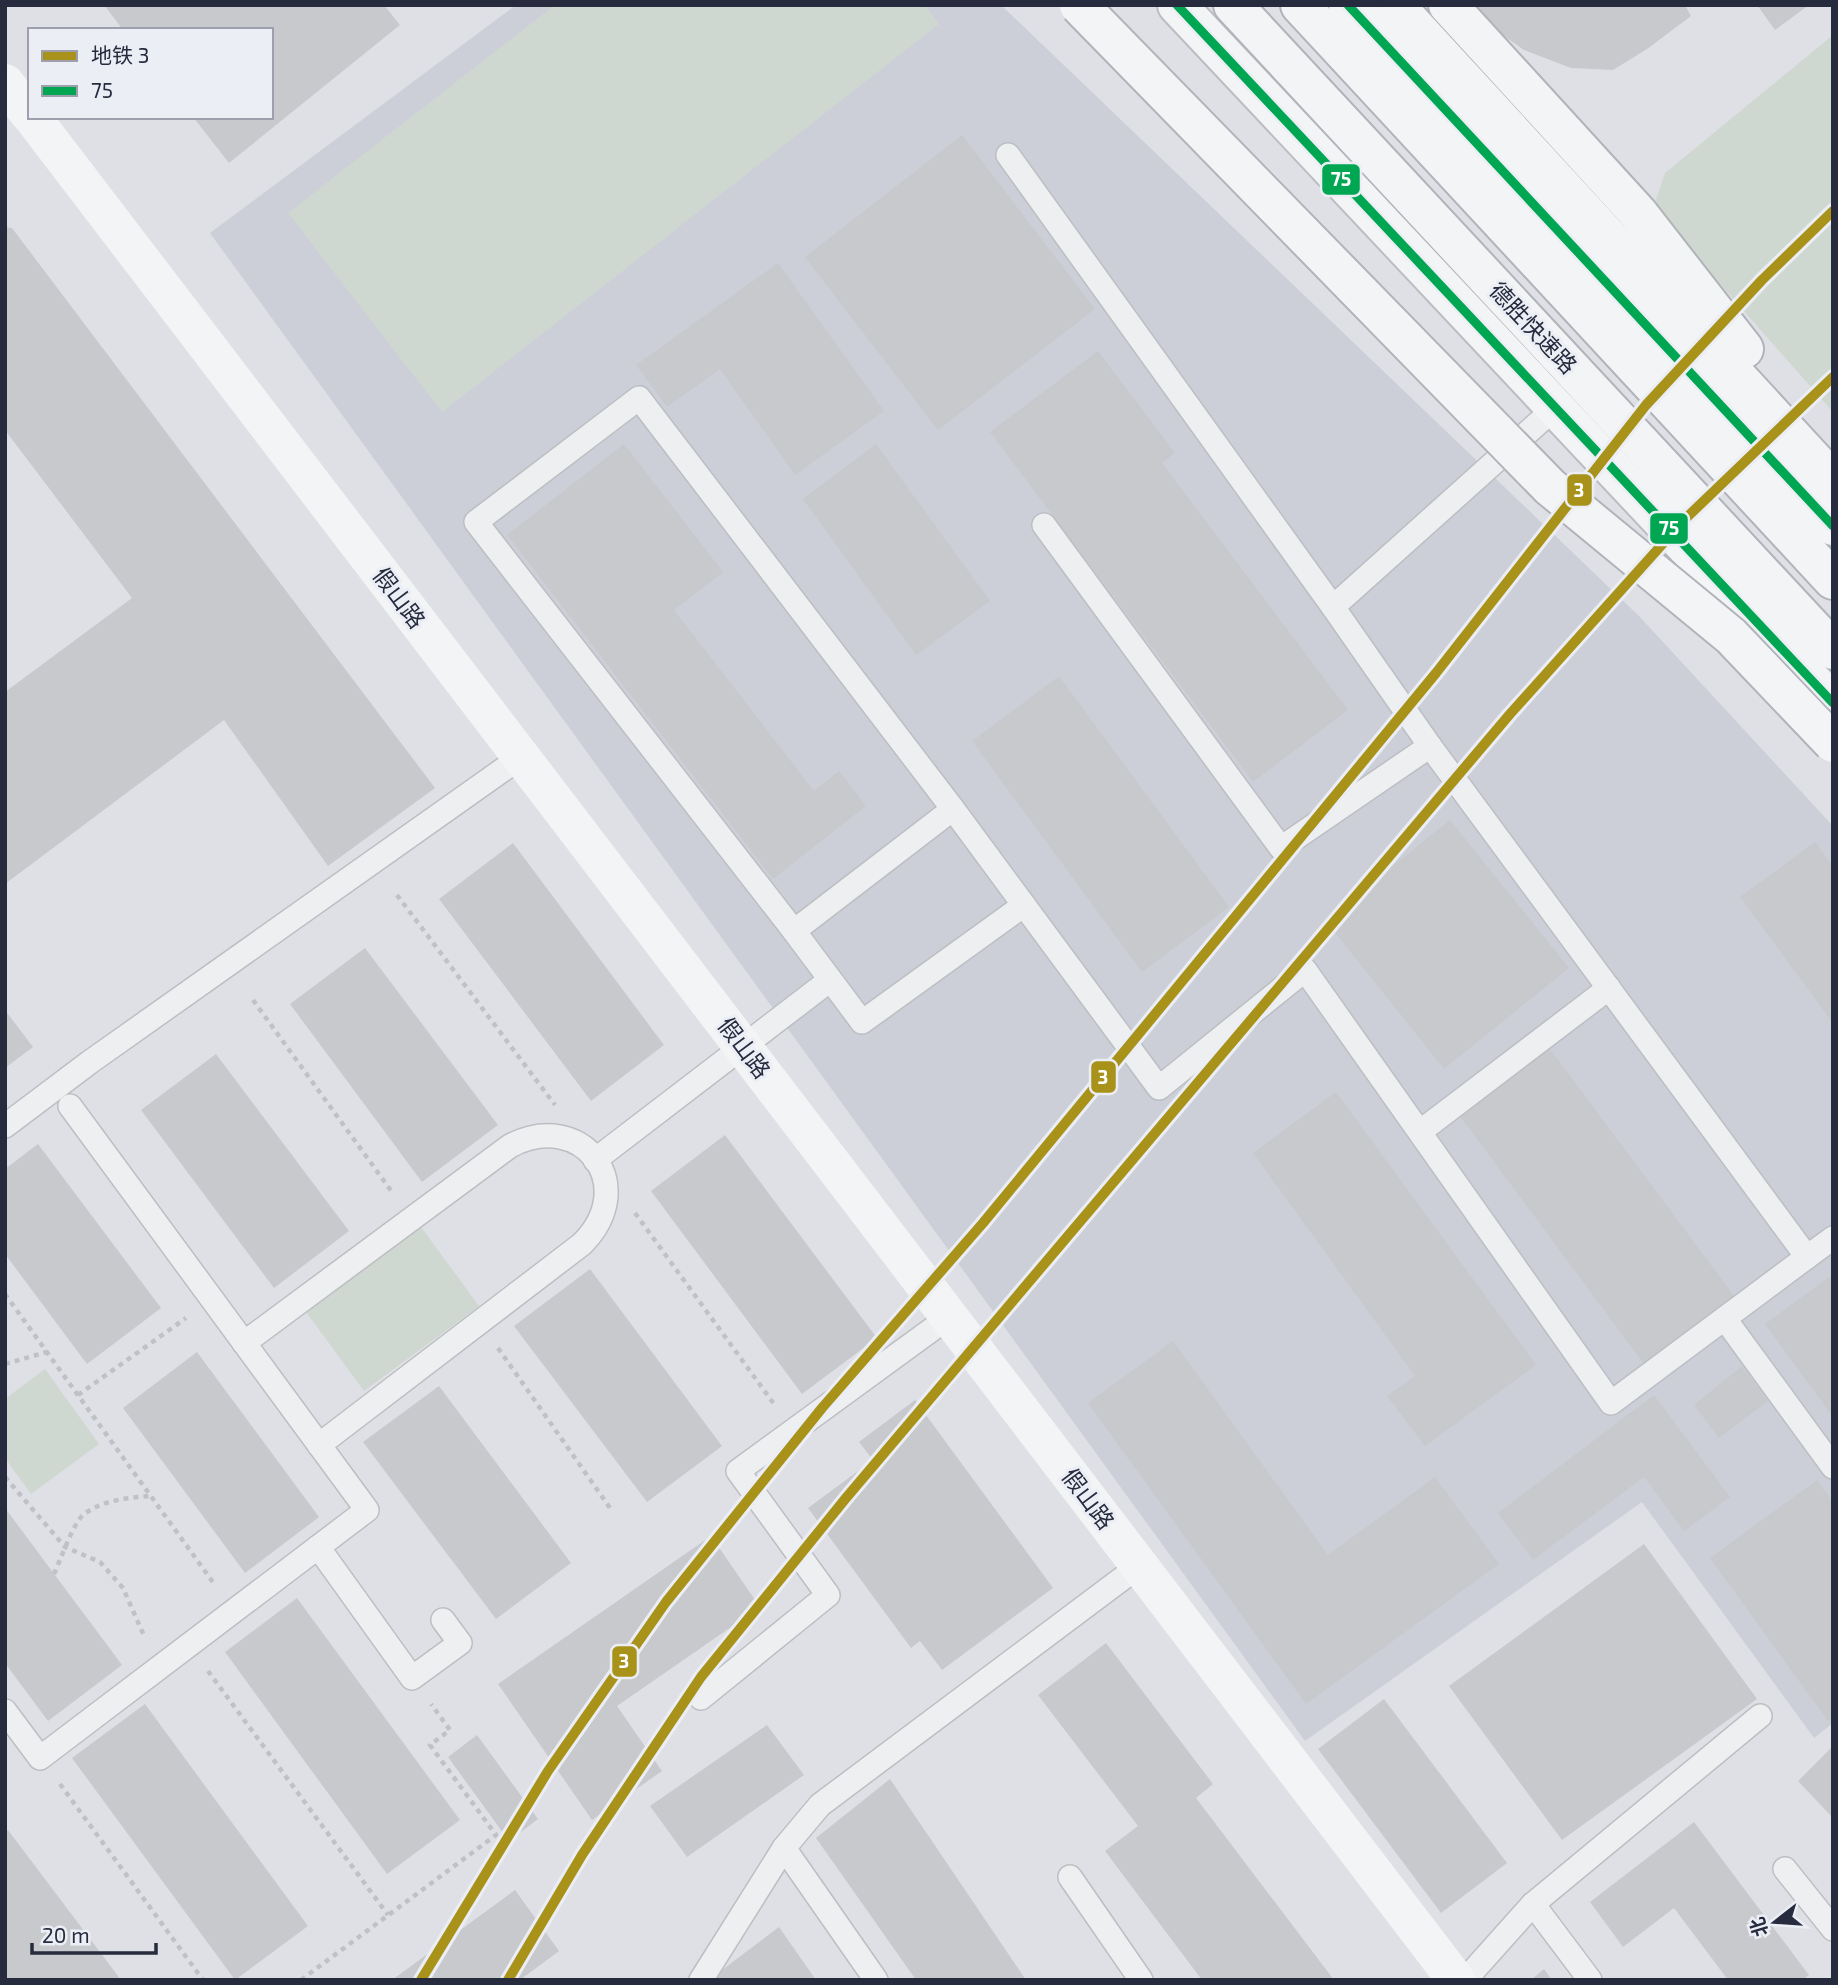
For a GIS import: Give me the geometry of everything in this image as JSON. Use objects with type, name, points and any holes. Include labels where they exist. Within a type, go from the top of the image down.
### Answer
[{"type":"main road","points":[[1079,5],[1550,487],[1731,636]]},
{"type":"main road","points":[[1116,5],[1833,743]]},
{"type":"main road","points":[[1177,5],[1833,703]]},
{"type":"main road","name":"德胜快速路","points":[[1233,5],[1833,650]]},
{"type":"main road","points":[[1300,5],[1833,580]]},
{"type":"main road","points":[[1348,5],[1833,526]]},
{"type":"main road","points":[[1395,5],[1833,481]]},
{"type":"main road","points":[[1448,5],[1638,213],[1833,464]]},
{"type":"main road","name":"假山路","points":[[5,83],[28,112]]},
{"type":"main road","name":"假山路","points":[[33,119],[1456,1980]]},
{"type":"lane","points":[[1007,155],[1430,746],[1807,1257]]},
{"type":"lane","points":[[1024,905],[862,1022],[476,522],[639,398],[953,809],[1024,905],[1159,1088],[1305,970],[1611,1403],[1833,1238]]},
{"type":"lane","points":[[1333,607],[1556,407]]},
{"type":"lane","points":[[1044,525],[1281,848],[1430,746]]},
{"type":"lane","points":[[5,1126],[90,1062],[521,757]]},
{"type":"lane","points":[[793,931],[953,809]]},
{"type":"lane","points":[[596,1160],[830,980]]},
{"type":"lane","points":[[1421,1131],[1609,988]]},
{"type":"lane","points":[[5,1711],[40,1758],[367,1510],[70,1106]]},
{"type":"lane","points":[[244,1343],[510,1146],[527,1137],[546,1134],[565,1137],[582,1146],[596,1160],[604,1177],[607,1196],[604,1214],[596,1231],[319,1445]]},
{"type":"lane","points":[[701,1698],[828,1595],[738,1471],[949,1317]]},
{"type":"lane","points":[[1725,1319],[1833,1467]]},
{"type":"lane","points":[[318,1547],[412,1678],[460,1643],[443,1620]]},
{"type":"lane","points":[[701,1980],[784,1848],[820,1805],[1139,1566]]},
{"type":"lane","points":[[1465,1980],[1533,1904],[1760,1716]]},
{"type":"lane","points":[[784,1848],[876,1980]]},
{"type":"lane","points":[[1785,1869],[1833,1929]]},
{"type":"lane","points":[[1070,1877],[1141,1980]]},
{"type":"lane","points":[[1533,1904],[1590,1980]]},
{"type":"path","points":[[397,895],[775,1405]]},
{"type":"path","points":[[253,1000],[411,1219]]},
{"type":"path","points":[[5,1294],[234,1611]]},
{"type":"path","points":[[78,1395],[212,1299]]},
{"type":"path","points":[[480,1323],[610,1508]]},
{"type":"path","points":[[5,1364],[47,1352]]},
{"type":"path","points":[[5,1477],[65,1547],[100,1562],[124,1588],[145,1633],[150,1674]]},
{"type":"path","points":[[54,1574],[81,1516],[115,1499],[151,1496]]},
{"type":"path","points":[[189,1645],[388,1915]]},
{"type":"path","points":[[301,1980],[496,1835],[430,1745],[450,1730],[412,1678]]},
{"type":"path","points":[[40,1758],[203,1980]]},
{"type":"shaded area","points":[[516,5],[1001,5],[1639,616],[1833,826],[1833,1723],[1814,1738],[1642,1502],[1305,1741],[210,233]]},
{"type":"shaded area","points":[[555,5],[925,5],[939,24],[442,412],[288,213]]},
{"type":"shaded area","points":[[1833,35],[1833,412],[1653,208],[1665,173]]},
{"type":"shaded area","points":[[421,1227],[479,1306],[364,1391],[306,1312]]},
{"type":"shaded area","points":[[45,1369],[99,1444],[31,1494],[5,1458],[5,1399]]},
{"type":"building","points":[[104,5],[384,5],[400,25],[229,163],[195,119],[273,119],[273,28],[121,28]]},
{"type":"building","points":[[1472,5],[1685,5],[1691,16],[1613,70],[1571,68],[1524,50],[1494,29]]},
{"type":"building","points":[[1757,5],[1809,5],[1775,30]]},
{"type":"building","points":[[962,135],[1095,309],[938,430],[805,257]]},
{"type":"building","points":[[5,227],[12,228],[435,788],[328,866],[224,720],[5,884],[5,692],[132,598],[5,430]]},
{"type":"building","points":[[778,263],[884,411],[795,475],[720,369],[667,407],[636,365]]},
{"type":"building","points":[[1098,351],[1175,453],[1162,463],[1348,710],[1253,782],[990,432]]},
{"type":"building","points":[[624,444],[723,572],[674,610],[814,791],[839,771],[866,806],[773,879],[507,535]]},
{"type":"building","points":[[876,444],[990,601],[916,655],[803,499]]},
{"type":"building","points":[[1059,676],[1229,907],[1142,972],[972,741]]},
{"type":"building","points":[[1450,820],[1569,968],[1444,1069],[1325,920]]},
{"type":"building","points":[[1815,842],[1833,866],[1833,1023],[1740,897]]},
{"type":"building","points":[[513,843],[664,1045],[591,1101],[439,899]]},
{"type":"building","points":[[365,948],[498,1125],[422,1182],[290,1004]]},
{"type":"building","points":[[5,1010],[33,1047],[5,1068]]},
{"type":"building","points":[[1550,1049],[1737,1300],[1647,1368],[1460,1116]]},
{"type":"building","points":[[216,1054],[349,1231],[274,1288],[141,1110]]},
{"type":"building","points":[[1336,1092],[1536,1365],[1425,1446],[1387,1396],[1415,1376],[1253,1153]]},
{"type":"building","points":[[725,1135],[877,1338],[802,1394],[651,1191]]},
{"type":"building","points":[[38,1144],[161,1308],[87,1364],[5,1254],[5,1169]]},
{"type":"building","points":[[590,1269],[722,1446],[647,1502],[514,1326]]},
{"type":"building","points":[[1833,1274],[1833,1417],[1765,1324]]},
{"type":"building","points":[[1173,1341],[1328,1555],[1435,1477],[1499,1564],[1306,1704],[1088,1403]]},
{"type":"building","points":[[197,1352],[319,1517],[245,1573],[123,1408]]},
{"type":"building","points":[[1742,1366],[1768,1401],[1719,1438],[1694,1405]]},
{"type":"building","points":[[439,1386],[571,1563],[496,1619],[363,1442]]},
{"type":"building","points":[[1654,1395],[1730,1497],[1684,1531],[1644,1477],[1533,1560],[1498,1513]]},
{"type":"building","points":[[915,1400],[1053,1588],[942,1670],[920,1641],[911,1648],[808,1508],[873,1460],[859,1442]]},
{"type":"building","points":[[1817,1480],[1833,1502],[1833,1718],[1828,1721],[1710,1558]]},
{"type":"building","points":[[5,1508],[122,1665],[48,1721],[5,1663]]},
{"type":"building","points":[[711,1536],[760,1607],[617,1706],[662,1771],[592,1820],[498,1684]]},
{"type":"building","points":[[1644,1544],[1757,1699],[1562,1840],[1449,1686]]},
{"type":"building","points":[[297,1598],[460,1820],[387,1874],[225,1652]]},
{"type":"building","points":[[1106,1643],[1213,1784],[1196,1798],[1334,1980],[1202,1980],[1105,1851],[1138,1826],[1038,1695]]},
{"type":"building","points":[[1384,1699],[1507,1863],[1441,1913],[1318,1749]]},
{"type":"building","points":[[145,1704],[308,1926],[235,1980],[72,1758]]},
{"type":"building","points":[[767,1725],[804,1775],[687,1857],[650,1806]]},
{"type":"building","points":[[477,1735],[538,1819],[509,1841],[448,1757]]},
{"type":"building","points":[[1833,1746],[1833,1818],[1798,1781]]},
{"type":"building","points":[[890,1779],[1026,1980],[916,1980],[816,1838]]},
{"type":"building","points":[[1694,1822],[1809,1975],[1803,1980],[1728,1980],[1674,1908],[1623,1947],[1590,1902]]},
{"type":"building","points":[[8,1830],[121,1980],[5,1980],[5,1833]]},
{"type":"building","points":[[515,1890],[559,1951],[520,1980],[392,1980]]},
{"type":"building","points":[[779,1927],[816,1980],[709,1980]]},
{"type":"building","points":[[1544,1969],[1552,1980],[1531,1980]]},
{"type":"metro line","name":"3","points":[[421,1980],[548,1771],[666,1602],[822,1408],[983,1223],[1436,673],[1646,405],[1762,280],[1833,211]]},
{"type":"metro line","name":"3","points":[[508,1980],[582,1855],[701,1677],[846,1498],[1510,714],[1684,520],[1833,377]]},
{"type":"transit line","name":"75","points":[[1177,5],[1833,703]]},
{"type":"transit line","name":"75","points":[[1348,5],[1833,526]]}]
